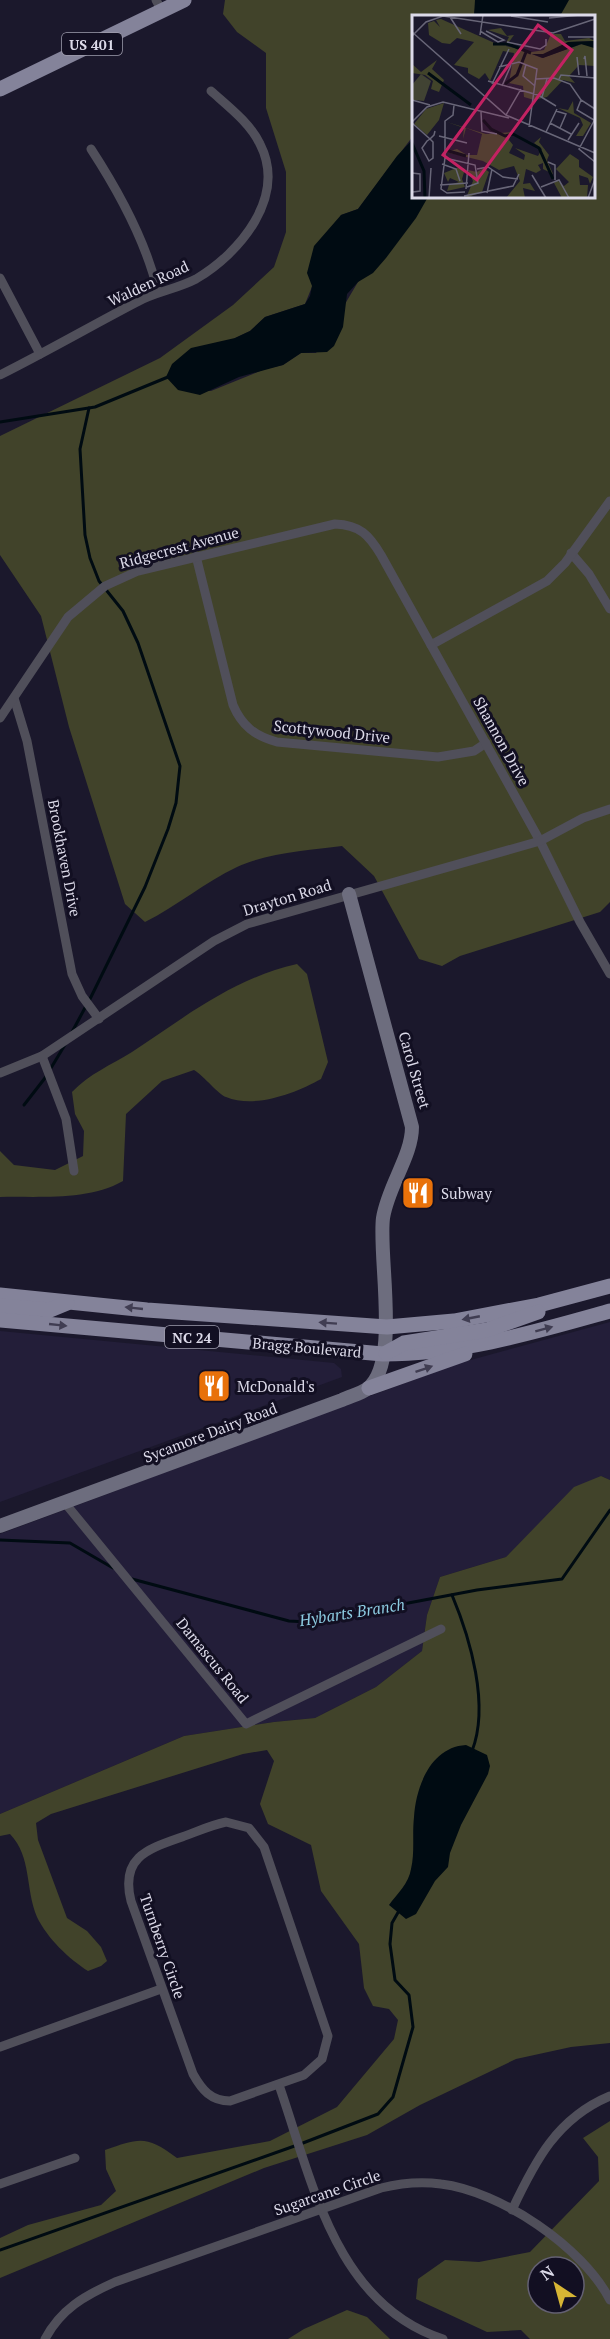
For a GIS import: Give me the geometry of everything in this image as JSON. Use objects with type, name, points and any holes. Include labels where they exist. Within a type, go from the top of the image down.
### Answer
[{"type":"main road","name":"US 401","points":[[0,89],[159,5],[184,0]]},
{"type":"main road","name":"Carol Street","points":[[349,894],[412,1127],[411,1145],[392,1185],[383,1220],[387,1327]]},
{"type":"main road","name":"Bragg Boulevard","points":[[0,1295],[387,1327],[454,1321],[539,1305],[610,1286]]},
{"type":"main road","points":[[383,1354],[404,1343],[420,1339],[487,1330],[593,1290]]},
{"type":"main road","points":[[0,1306],[50,1310],[70,1302]]},
{"type":"main road","name":"Bragg Boulevard","points":[[0,1320],[383,1354],[424,1354],[506,1340],[610,1311]]},
{"type":"main road","points":[[369,1388],[377,1377],[387,1327]]},
{"type":"main road","points":[[369,1388],[506,1340]]},
{"type":"main road","name":"Sycamore Dairy Road","points":[[0,1526],[369,1388]]},
{"type":"street","name":"Walden Road","points":[[0,375],[158,292],[194,280],[225,257],[250,229],[265,200],[267,165],[259,142],[236,113],[211,91]]},
{"type":"street","points":[[91,149],[107,173],[139,238],[158,292]]},
{"type":"street","points":[[0,278],[40,354]]},
{"type":"street","points":[[431,645],[547,580],[571,553],[610,501]]},
{"type":"street","name":"Ridgecrest Avenue","points":[[0,718],[60,627],[94,592],[138,571],[196,556],[335,524],[358,527]]},
{"type":"street","name":"Shannon Drive","points":[[358,527],[369,536],[381,555],[540,841],[580,922],[610,974]]},
{"type":"street","points":[[571,553],[589,574],[610,609]]},
{"type":"street","name":"Scottywood Drive","points":[[196,556],[233,705],[245,725],[255,733],[277,742],[438,757],[474,751],[486,743]]},
{"type":"street","name":"Brookhaven Drive","points":[[14,698],[27,741],[72,974],[82,996],[99,1019]]},
{"type":"street","name":"Drayton Road","points":[[0,1073],[42,1056],[230,932],[270,916],[540,841],[583,818],[610,809]]},
{"type":"street","points":[[42,1056],[66,1119],[74,1171]]},
{"type":"street","name":"Damascus Road","points":[[65,1503],[246,1724],[441,1629]]},
{"type":"street","name":"Turnberry Circle","points":[[232,1822],[244,1825],[254,1832],[264,1847],[328,2030],[327,2048],[318,2064],[304,2075],[279,2085],[230,2101],[218,2100],[207,2095],[193,2074],[129,1895],[128,1883],[133,1865],[144,1851],[220,1823],[232,1822]]},
{"type":"street","points":[[0,2047],[161,1989]]},
{"type":"street","points":[[279,2085],[342,2255],[363,2285],[399,2318],[443,2339]]},
{"type":"street","points":[[512,2210],[532,2166],[549,2141],[571,2119],[610,2096]]},
{"type":"street","points":[[0,2184],[75,2158]]},
{"type":"street","name":"Sugarcane Circle","points":[[45,2339],[59,2317],[87,2294],[381,2188],[424,2182],[454,2186],[512,2210],[570,2251],[595,2277],[610,2300]]},
{"type":"shaded area","points":[[475,0],[569,0],[561,15],[474,15]]},
{"type":"shaded area","points":[[412,140],[412,198],[427,198],[416,218],[386,258],[373,273],[358,282],[347,294],[343,327],[334,346],[327,352],[301,353],[283,365],[239,377],[200,395],[178,390],[166,377],[172,364],[191,348],[235,338],[250,331],[265,317],[305,304],[312,286],[307,273],[314,246],[341,215],[358,209],[397,156]]},
{"type":"shaded area","points":[[610,1322],[610,1480],[601,1476],[538,1525],[506,1557],[440,1577],[427,1615],[422,1651],[376,1687],[315,1718],[184,1736],[0,1814],[0,1534],[456,1364]]},
{"type":"shaded area","points":[[0,1331],[334,1363],[341,1369],[342,1377],[0,1502]]},
{"type":"shaded area","points":[[466,1745],[487,1755],[490,1766],[488,1774],[461,1825],[450,1853],[448,1867],[435,1881],[416,1914],[406,1919],[389,1905],[410,1874],[415,1805],[422,1781],[435,1760],[443,1753],[454,1747]]},
{"type":"green space","points":[[225,0],[476,0],[474,15],[412,15],[412,137],[358,209],[341,215],[305,304],[265,317],[250,331],[235,338],[178,390],[211,391],[265,369],[283,365],[301,353],[316,353],[358,282],[400,236],[424,198],[595,198],[595,15],[560,15],[567,0],[610,0],[610,902],[600,912],[460,956],[442,966],[419,959],[374,876],[342,846],[289,853],[249,862],[225,873],[145,922],[125,904],[69,727],[41,616],[0,555],[0,436],[160,358],[233,305],[274,267],[286,232],[286,172],[266,108],[266,53],[237,32],[223,14]]},
{"type":"green space","points":[[297,964],[307,974],[328,1062],[321,1079],[288,1094],[250,1101],[223,1096],[194,1070],[162,1081],[126,1114],[123,1181],[95,1192],[79,1195],[0,1197],[0,1151],[14,1165],[55,1170],[83,1156],[84,1131],[75,1114],[72,1092],[86,1080],[231,989],[274,970]]},
{"type":"green space","points":[[601,1476],[610,1480],[610,2043],[571,2047],[516,2059],[420,2105],[367,2135],[264,2168],[0,2278],[0,2238],[28,2225],[101,2205],[116,2191],[106,2169],[105,2150],[142,2141],[158,2145],[177,2158],[270,2141],[337,2107],[394,2039],[398,2020],[389,2009],[373,2006],[364,1988],[359,1944],[321,1891],[311,1845],[268,1824],[260,1804],[274,1761],[267,1750],[243,1754],[51,1814],[36,1823],[38,1840],[67,1918],[87,1931],[101,1947],[107,1961],[88,1971],[59,1947],[41,1925],[33,1906],[22,1853],[10,1834],[0,1836],[0,1814],[184,1736],[315,1718],[376,1687],[422,1651],[427,1615],[440,1577],[506,1557],[574,1487]]},
{"type":"green space","points":[[610,2121],[610,2339],[530,2339],[521,2330],[487,2332],[416,2299],[418,2279],[445,2260],[479,2262],[530,2252],[599,2181],[598,2157],[583,2138]]},
{"type":"green space","points":[[347,2310],[367,2317],[390,2339],[288,2339],[304,2329]]},
{"type":"waterway","points":[[0,422],[95,407],[168,377]]},
{"type":"waterway","points":[[89,408],[80,449],[85,535],[90,558],[99,581],[123,611],[138,643],[180,766],[176,803],[168,829],[145,887],[89,1001]]},
{"type":"waterway","points":[[72,1032],[86,1006]]},
{"type":"waterway","points":[[24,1105],[45,1078],[66,1043]]},
{"type":"waterway","name":"Hybarts Branch","points":[[132,1579],[289,1621],[308,1622],[477,1590],[562,1579],[610,1510]]},
{"type":"waterway","name":"Hybarts Branch","points":[[0,1540],[70,1543],[113,1568]]},
{"type":"waterway","points":[[452,1595],[471,1651],[478,1693],[477,1733],[472,1751]]},
{"type":"waterway","points":[[0,2250],[303,2143],[378,2114],[393,2097],[413,2027],[409,1995],[395,1980],[390,1944],[392,1923],[400,1909]]},
{"type":"place","name":"Subway","points":[[418,1193]]},
{"type":"place","name":"McDonald's","points":[[214,1386]]}]
